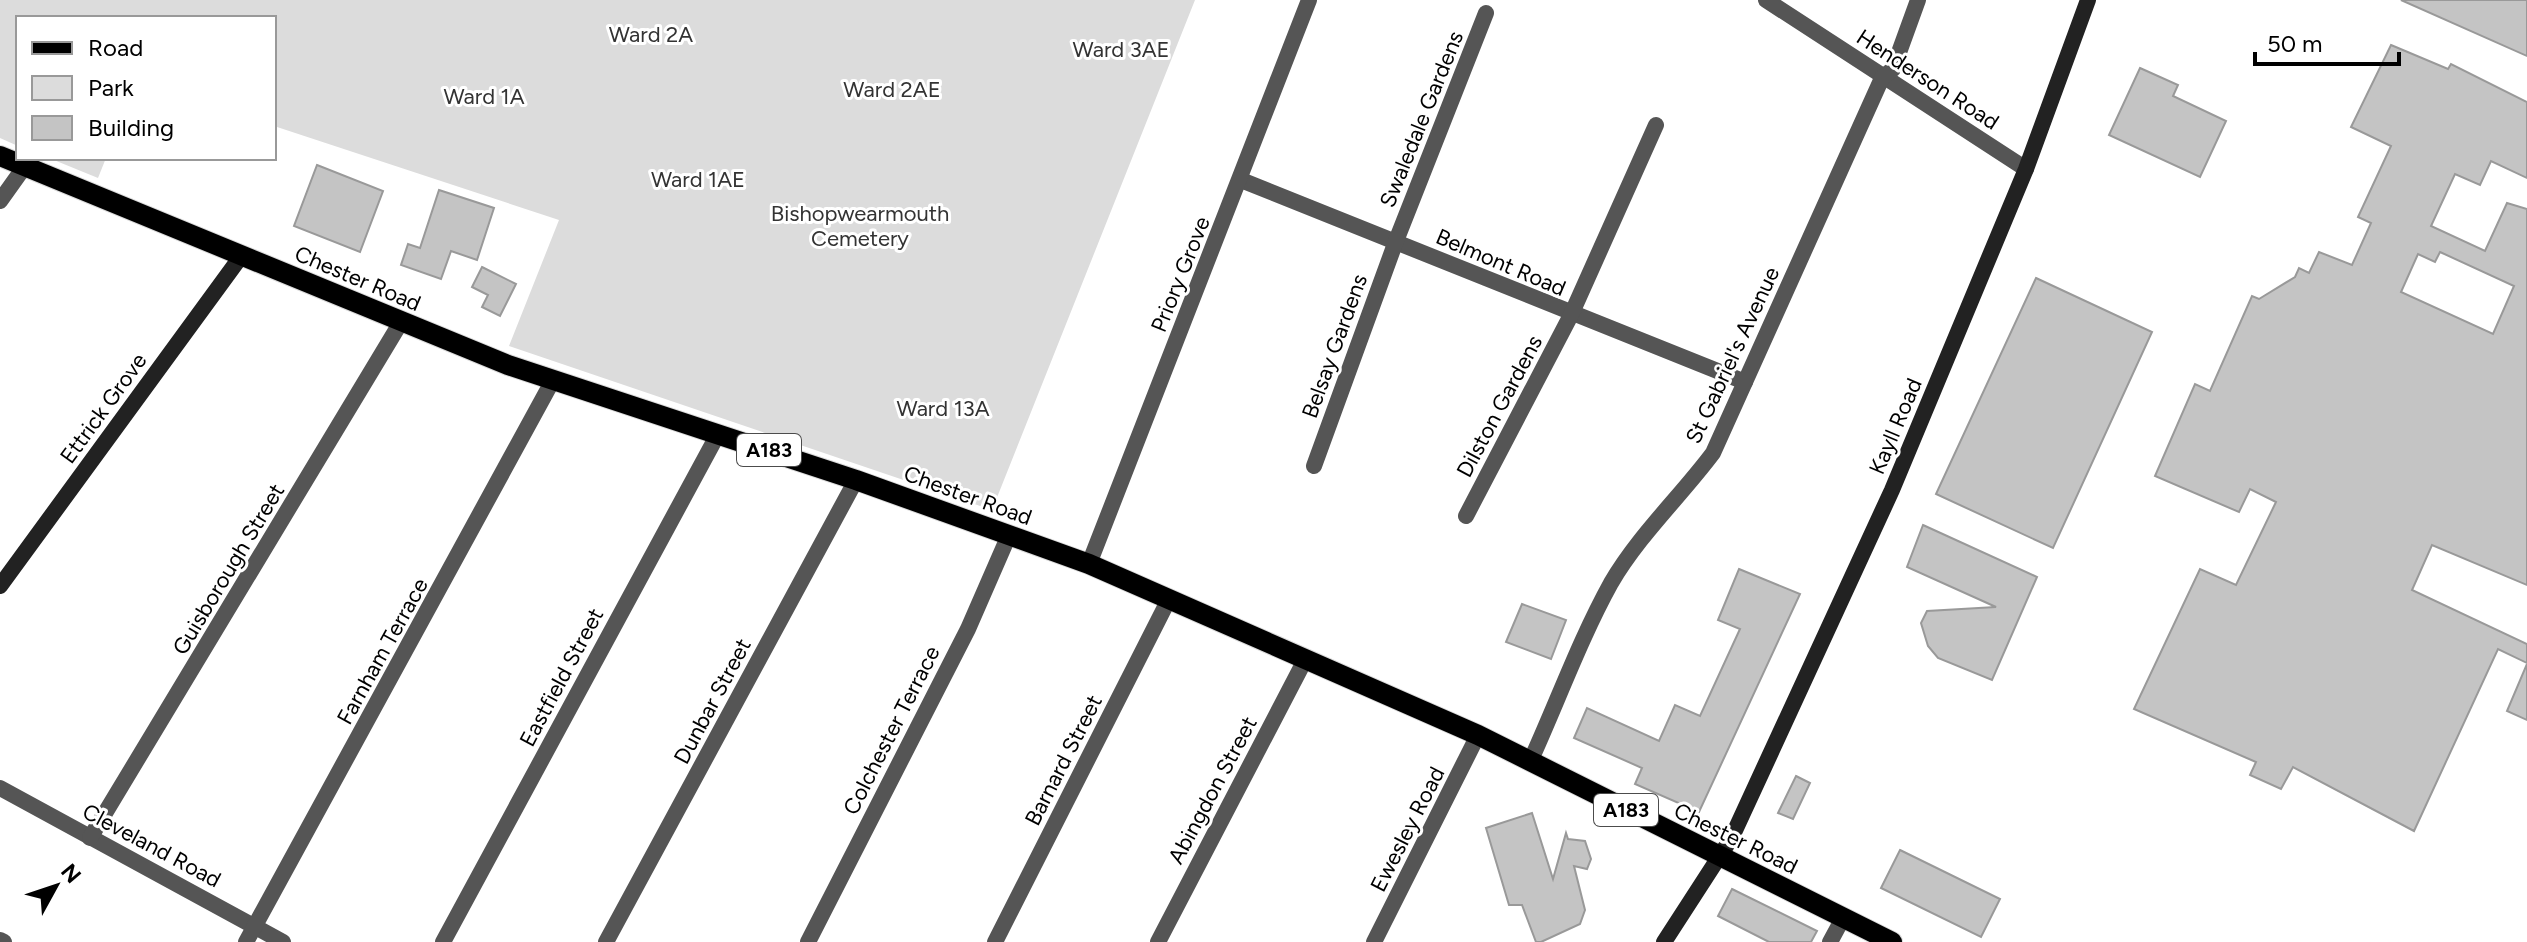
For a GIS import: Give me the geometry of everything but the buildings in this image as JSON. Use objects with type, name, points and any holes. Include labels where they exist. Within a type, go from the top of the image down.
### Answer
[{"type":"main road","name":"Chester Road","points":[[0,156],[401,322],[553,380],[856,480],[1089,564],[1478,735],[1892,942]]},
{"type":"street","name":"Priory Grove","points":[[1089,564],[1309,0]]},
{"type":"street","name":"St Gabriel's Avenue","points":[[1530,762],[1611,584],[1649,527],[1677,500],[1713,453],[1882,78],[1893,69],[1918,0]]},
{"type":"street","name":"Kayll Road","points":[[1664,942],[1721,858],[1892,490],[2026,169],[2088,0]]},
{"type":"street","name":"Henderson Road","points":[[1771,1],[1882,78],[2026,169]]},
{"type":"street","name":"Swaledale Gardens","points":[[1396,241],[1486,13]]},
{"type":"street","name":"Dilston Gardens","points":[[1466,516],[1571,315],[1656,125]]},
{"type":"street","points":[[0,201],[25,166]]},
{"type":"street","name":"Belmont Road","points":[[1241,180],[1571,315],[1745,382]]},
{"type":"street","name":"Belsay Gardens","points":[[1314,466],[1396,241]]},
{"type":"street","name":"Ettrick Grove","points":[[0,586],[242,255]]},
{"type":"street","name":"Guisborough Street","points":[[90,838],[401,322]]},
{"type":"street","name":"Farnham Terrace","points":[[246,942],[553,380]]},
{"type":"street","name":"Eastfield Street","points":[[443,942],[718,434]]},
{"type":"street","name":"Dunbar Street","points":[[606,942],[856,480]]},
{"type":"street","name":"Colchester Terrace","points":[[808,942],[968,629],[1009,535]]},
{"type":"street","name":"Barnard Street","points":[[995,942],[1169,599]]},
{"type":"street","name":"Abingdon Street","points":[[1158,942],[1306,658]]},
{"type":"street","name":"Ewesley Road","points":[[1374,942],[1478,735]]},
{"type":"street","name":"Cleveland Road","points":[[0,788],[283,942]]},
{"type":"street","points":[[1830,942],[1843,918]]},
{"type":"green space","name":"Bishopwearmouth Cemetery","points":[[0,0],[1195,0],[992,510],[509,346],[559,220],[276,127],[276,16],[16,16],[16,145],[0,138]]},
{"type":"green space","points":[[54,160],[105,160],[98,178]]},
{"type":"park label","name":"Ward 2A","points":[[651,34]]},
{"type":"park label","name":"Ward 3AE","points":[[1121,49]]},
{"type":"park label","name":"Ward 2AE","points":[[892,89]]},
{"type":"park label","name":"Ward 1A","points":[[484,96]]},
{"type":"park label","name":"Ward 1AE","points":[[698,179]]},
{"type":"park label","name":"Ward 13A","points":[[943,408]]}]
